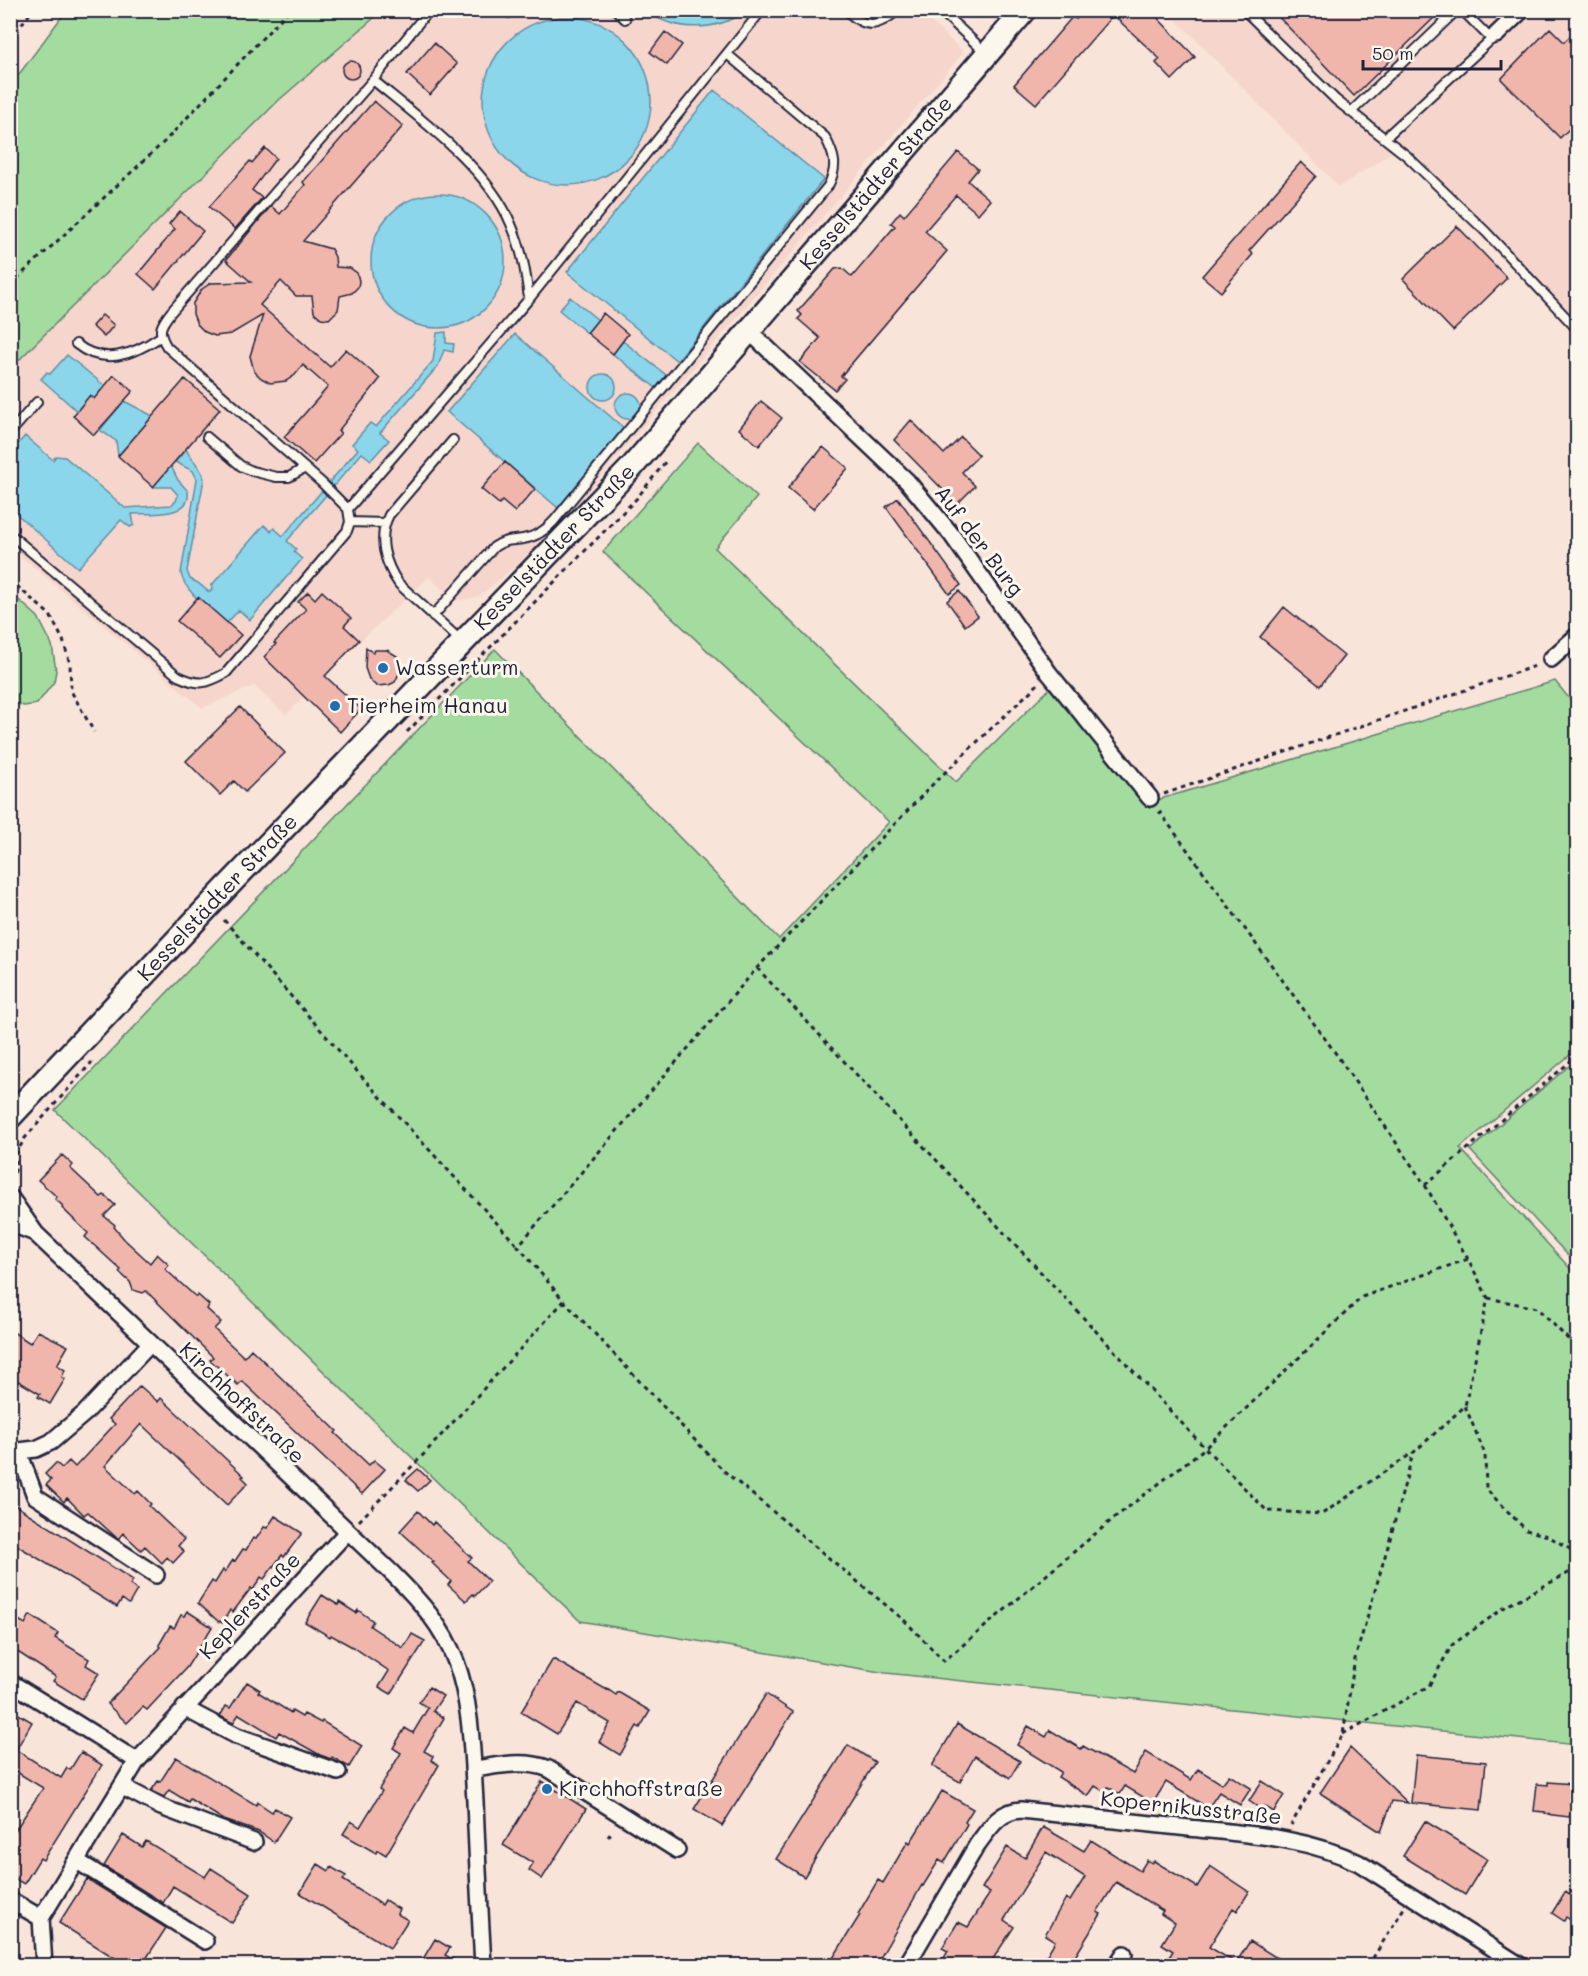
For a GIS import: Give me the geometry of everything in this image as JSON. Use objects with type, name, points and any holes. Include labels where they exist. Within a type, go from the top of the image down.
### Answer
[{"type":"main road","name":"Kesselstädter Straße","points":[[10,1117],[207,908],[632,468],[1025,10]]},
{"type":"street","points":[[1494,38],[1522,10]]},
{"type":"street","name":"Auf der Burg","points":[[750,332],[907,481],[951,534],[1049,673],[1150,798]]},
{"type":"street","points":[[1551,659],[1578,635]]},
{"type":"street","name":"Kirchhoffstraße","points":[[10,1197],[36,1234],[430,1612],[448,1642],[463,1682],[473,1769],[483,1965]]},
{"type":"street","name":"Kirchhoffstraße","points":[[10,1223],[36,1234]]},
{"type":"street","points":[[150,1344],[66,1430],[51,1442],[36,1449],[15,1452],[35,1496],[156,1575]]},
{"type":"street","name":"Keplerstraße","points":[[41,1918],[137,1761],[347,1532]]},
{"type":"street","points":[[10,1682],[137,1761]]},
{"type":"street","points":[[184,1708],[237,1736],[338,1772]]},
{"type":"street","points":[[473,1769],[515,1764],[531,1764],[549,1769],[678,1850]]},
{"type":"street","points":[[123,1787],[161,1807],[254,1842]]},
{"type":"street","name":"Kopernikusstraße","points":[[906,1965],[977,1845],[990,1827],[1001,1816],[1011,1811],[1283,1839],[1341,1854],[1521,1965]]},
{"type":"street","points":[[77,1861],[205,1941]]},
{"type":"street","points":[[10,1900],[41,1918],[44,1965]]},
{"type":"lane","points":[[10,534],[178,676],[201,684],[213,681],[226,673],[347,531],[350,522],[348,509],[322,483],[167,347],[160,337],[161,328],[171,312],[373,80],[429,10]]},
{"type":"lane","points":[[616,10],[624,19]]},
{"type":"lane","points":[[348,509],[529,299],[762,10]]},
{"type":"lane","points":[[846,10],[863,23],[874,25],[887,20],[898,10]]},
{"type":"lane","points":[[940,10],[987,54]]},
{"type":"lane","points":[[1244,10],[1336,100],[1407,156],[1486,232],[1578,330]]},
{"type":"lane","points":[[1352,111],[1456,10]]},
{"type":"lane","points":[[1385,138],[1494,38],[1462,10]]},
{"type":"lane","points":[[433,616],[502,541],[524,539],[546,529],[554,521],[828,186],[833,175],[833,152],[825,137],[727,54]]},
{"type":"lane","points":[[373,80],[449,145],[485,182],[499,201],[511,222],[519,244],[526,270],[529,299]]},
{"type":"lane","points":[[75,344],[95,356],[113,356],[139,349],[160,337]]},
{"type":"lane","points":[[10,433],[37,402]]},
{"type":"lane","points":[[207,437],[229,458],[252,471],[276,477],[289,477],[305,468]]},
{"type":"lane","points":[[453,440],[396,506],[385,523],[382,537],[392,574],[399,584],[463,643]]},
{"type":"lane","points":[[350,522],[385,523]]},
{"type":"path","points":[[10,38],[33,10]]},
{"type":"path","points":[[10,285],[164,142],[289,10]]},
{"type":"path","points":[[10,580],[50,615],[70,664],[71,691],[94,732]]},
{"type":"path","points":[[1551,659],[1150,798],[1334,1051],[1425,1185],[1468,1258],[1488,1298],[1465,1406],[1485,1454],[1486,1488],[1526,1530],[1548,1536],[1578,1551]]},
{"type":"path","points":[[518,1246],[757,968],[935,782],[1049,673]]},
{"type":"path","points":[[207,908],[224,920],[363,1078],[518,1246],[564,1301],[724,1471],[905,1621],[944,1661],[1113,1519],[1205,1448],[1362,1297],[1468,1258]]},
{"type":"path","points":[[757,968],[1205,1448],[1267,1511],[1322,1514],[1413,1453],[1465,1406]]},
{"type":"path","points":[[1425,1185],[1578,1055]]},
{"type":"path","points":[[1488,1298],[1537,1308],[1578,1349]]},
{"type":"path","points":[[347,1532],[424,1454],[564,1301]]},
{"type":"path","points":[[1283,1839],[1343,1734],[1355,1659],[1413,1453]]},
{"type":"path","points":[[1343,1734],[1429,1686],[1452,1645],[1508,1605],[1578,1568]]},
{"type":"path","points":[[1368,1965],[1411,1896]]},
{"type":"shaded area","points":[[382,11],[919,11],[964,52],[566,517],[515,567],[478,597],[455,601],[429,577],[342,658],[286,715],[254,686],[202,708],[11,548],[11,369],[279,100]]},
{"type":"shaded area","points":[[1168,11],[1577,11],[1577,333],[1394,151],[1339,187]]},
{"type":"green space","points":[[66,11],[382,11],[279,100],[11,368],[11,85]]},
{"type":"green space","points":[[698,443],[757,497],[715,548],[956,782],[1056,682],[1154,801],[1555,681],[1577,708],[1577,1049],[1460,1148],[1577,1276],[1577,1745],[886,1673],[580,1621],[55,1110],[495,649],[779,939],[889,822],[603,552]]},
{"type":"green space","points":[[11,593],[38,617],[52,645],[56,671],[54,682],[37,704],[24,706],[11,702]]},
{"type":"green space","points":[[1577,1059],[1577,1265],[1470,1150]]},
{"type":"water","points":[[645,11],[747,11],[722,23],[696,27],[670,23]]},
{"type":"water","points":[[567,17],[583,18],[599,23],[627,41],[645,69],[650,85],[650,117],[645,133],[627,161],[599,179],[583,184],[567,185],[551,184],[535,179],[507,161],[489,133],[484,117],[483,101],[484,85],[489,69],[507,41],[535,23],[551,18]]},
{"type":"water","points":[[714,90],[824,179],[677,361],[567,272]]},
{"type":"water","points":[[438,194],[464,199],[486,213],[500,235],[505,261],[500,287],[486,309],[464,323],[438,328],[412,323],[390,309],[376,287],[371,261],[376,235],[390,213],[412,199]]},
{"type":"water","points":[[570,297],[598,320],[587,333],[559,310]]},
{"type":"water","points":[[446,332],[446,343],[454,344],[453,352],[444,350],[438,366],[380,433],[389,440],[371,460],[362,453],[287,541],[302,559],[250,620],[239,610],[227,623],[200,601],[187,587],[181,573],[197,479],[193,471],[175,462],[186,449],[204,479],[187,571],[190,579],[209,592],[213,588],[211,586],[264,525],[271,531],[274,528],[283,536],[358,449],[352,444],[370,423],[376,427],[433,361],[437,333]]},
{"type":"water","points":[[515,334],[625,429],[558,508],[447,412]]},
{"type":"water","points":[[623,341],[666,375],[656,388],[613,354]]},
{"type":"water","points":[[67,355],[105,386],[94,399],[90,396],[77,411],[41,379],[47,372],[50,374]]},
{"type":"water","points":[[603,374],[612,378],[616,387],[612,396],[603,400],[594,396],[590,387],[594,378]]},
{"type":"water","points":[[628,393],[637,397],[641,406],[637,415],[628,419],[619,415],[615,406],[619,397]]},
{"type":"water","points":[[124,401],[153,416],[118,456],[116,441],[100,430]]},
{"type":"water","points":[[25,436],[53,460],[56,456],[65,457],[125,508],[171,505],[176,501],[178,495],[171,487],[153,487],[171,466],[178,480],[188,491],[187,500],[177,510],[132,514],[134,525],[130,527],[121,520],[78,568],[11,509],[11,452]]},
{"type":"building","points":[[1083,10],[1150,10],[1195,57],[1172,80],[1156,63],[1160,59],[1113,15],[1036,104],[1014,85],[1073,16],[1076,19]]},
{"type":"building","points":[[1272,10],[1442,10],[1354,96]]},
{"type":"building","points":[[1550,28],[1564,42],[1578,28],[1578,120],[1560,138],[1501,79]]},
{"type":"building","points":[[665,32],[682,45],[667,65],[650,52]]},
{"type":"building","points":[[434,43],[457,64],[430,95],[407,74]]},
{"type":"building","points":[[351,61],[357,64],[360,70],[357,76],[351,79],[345,76],[342,70],[345,64]]},
{"type":"building","points":[[374,101],[403,126],[303,241],[331,249],[336,267],[350,268],[357,273],[358,287],[352,293],[340,296],[338,310],[329,319],[321,318],[314,312],[312,296],[296,296],[281,281],[260,305],[330,367],[346,349],[380,379],[338,431],[341,433],[314,463],[284,437],[328,387],[303,365],[286,381],[270,383],[261,378],[254,371],[250,356],[263,315],[231,334],[215,336],[205,332],[197,324],[193,314],[193,303],[202,289],[211,283],[251,282],[226,260],[271,206],[280,214],[305,185],[303,182]]},
{"type":"building","points":[[265,148],[276,158],[252,190],[262,198],[235,229],[209,207],[250,161],[252,163]]},
{"type":"building","points":[[958,152],[978,169],[968,181],[990,200],[978,214],[956,195],[925,231],[947,251],[841,376],[845,379],[835,390],[800,362],[820,338],[798,319],[802,315],[798,311],[835,269],[842,268],[852,277],[895,226],[891,223],[900,212],[904,216]]},
{"type":"building","points":[[1301,162],[1316,176],[1249,251],[1253,254],[1221,292],[1202,276]]},
{"type":"building","points":[[180,211],[203,231],[155,289],[138,274],[175,229],[169,224]]},
{"type":"building","points":[[1457,226],[1507,278],[1453,331],[1403,279]]},
{"type":"building","points":[[603,313],[628,334],[613,354],[587,333]]},
{"type":"building","points":[[102,315],[114,325],[104,337],[92,326]]},
{"type":"building","points":[[114,375],[133,391],[94,435],[73,416],[90,395],[94,399]]},
{"type":"building","points":[[185,379],[220,409],[153,487],[118,456]]},
{"type":"building","points":[[761,401],[782,418],[759,446],[739,429]]},
{"type":"building","points":[[911,420],[944,454],[961,437],[979,455],[962,472],[975,486],[957,504],[894,440]]},
{"type":"building","points":[[823,447],[848,468],[813,509],[788,488]]},
{"type":"building","points":[[505,462],[535,489],[515,512],[502,501],[499,504],[481,489]]},
{"type":"building","points":[[898,498],[961,585],[949,594],[886,507]]},
{"type":"building","points":[[322,591],[351,618],[344,626],[359,640],[325,676],[361,709],[340,732],[264,657],[306,609],[298,602],[308,592],[315,599]]},
{"type":"building","points":[[959,591],[978,616],[965,626],[947,601]]},
{"type":"building","points":[[198,597],[241,635],[220,658],[177,621]]},
{"type":"building","points":[[1284,607],[1344,656],[1320,686],[1260,637]]},
{"type":"building","name":"Wasserturm","points":[[366,647],[373,653],[375,650],[387,650],[397,656],[401,669],[395,682],[376,686],[369,679],[365,668]]},
{"type":"building","points":[[240,707],[285,753],[245,792],[234,781],[220,795],[186,761]]},
{"type":"building","points":[[62,1155],[73,1165],[70,1168],[101,1197],[104,1195],[115,1205],[104,1216],[115,1225],[114,1227],[125,1240],[150,1263],[157,1254],[169,1265],[165,1269],[196,1297],[198,1295],[209,1305],[207,1309],[221,1322],[214,1329],[244,1357],[251,1349],[337,1431],[335,1433],[369,1465],[374,1460],[385,1469],[362,1494],[242,1381],[238,1385],[210,1360],[213,1357],[146,1291],[143,1293],[133,1290],[130,1282],[119,1272],[121,1270],[85,1237],[88,1233],[62,1208],[63,1206],[55,1199],[57,1197],[38,1180]]},
{"type":"building","points":[[10,1330],[30,1343],[38,1331],[68,1346],[57,1365],[65,1370],[62,1377],[65,1379],[50,1404],[38,1397],[40,1394],[10,1376]]},
{"type":"building","points":[[140,1386],[158,1402],[161,1398],[244,1476],[242,1477],[248,1483],[227,1505],[141,1424],[105,1466],[135,1494],[138,1491],[151,1504],[149,1506],[184,1539],[178,1546],[184,1551],[173,1563],[167,1557],[162,1563],[145,1546],[141,1550],[123,1533],[118,1539],[88,1512],[84,1515],[67,1498],[64,1502],[46,1485],[51,1480],[45,1474],[56,1463],[62,1468],[69,1461],[75,1467],[115,1424],[109,1419]]},
{"type":"building","points":[[418,1469],[430,1480],[418,1491],[406,1480]]},
{"type":"building","points":[[10,1502],[133,1580],[130,1585],[137,1590],[129,1604],[122,1599],[117,1607],[10,1541]]},
{"type":"building","points":[[418,1511],[432,1525],[434,1522],[472,1558],[468,1561],[489,1581],[475,1596],[473,1594],[466,1601],[448,1585],[451,1581],[432,1563],[434,1562],[400,1531]]},
{"type":"building","points":[[275,1516],[302,1533],[264,1579],[261,1577],[253,1590],[251,1588],[233,1612],[230,1610],[222,1623],[219,1622],[198,1603],[212,1581],[215,1583],[223,1570],[225,1572],[243,1549],[246,1550],[253,1538],[256,1539],[264,1527],[267,1528]]},
{"type":"building","points":[[322,1595],[356,1613],[358,1610],[373,1621],[370,1626],[403,1648],[412,1634],[425,1641],[391,1694],[379,1687],[389,1671],[356,1649],[305,1622]]},
{"type":"building","points":[[187,1611],[212,1627],[187,1667],[147,1710],[143,1707],[127,1723],[107,1704],[161,1647],[159,1645],[170,1626],[174,1628],[181,1615],[184,1616]]},
{"type":"building","points":[[30,1615],[58,1633],[55,1638],[89,1659],[86,1665],[99,1673],[82,1699],[53,1681],[56,1677],[10,1647],[10,1629],[17,1619],[25,1624]]},
{"type":"building","points":[[553,1659],[616,1695],[618,1692],[650,1711],[640,1728],[637,1726],[620,1755],[599,1742],[610,1723],[577,1703],[557,1734],[521,1712]]},
{"type":"building","points":[[247,1682],[260,1690],[258,1692],[291,1713],[292,1711],[302,1717],[304,1714],[321,1723],[322,1721],[362,1746],[349,1767],[332,1757],[331,1759],[320,1755],[279,1732],[276,1737],[239,1714],[233,1723],[220,1716],[226,1706],[230,1708]]},
{"type":"building","points":[[429,1687],[443,1696],[433,1711],[444,1718],[424,1751],[433,1756],[431,1760],[439,1765],[386,1855],[378,1850],[376,1853],[343,1834],[351,1821],[360,1827],[382,1791],[379,1789],[401,1753],[393,1748],[405,1728],[413,1733],[428,1708],[419,1702]]},
{"type":"building","points":[[766,1694],[793,1712],[722,1826],[694,1809]]},
{"type":"building","points":[[10,1709],[32,1722],[16,1750],[61,1778],[67,1768],[70,1770],[81,1752],[102,1765],[43,1860],[40,1858],[24,1884],[10,1876],[10,1838],[43,1788],[10,1768]]},
{"type":"building","points":[[957,1724],[1020,1761],[1010,1778],[975,1756],[960,1782],[932,1766]]},
{"type":"building","points":[[1028,1726],[1046,1737],[1050,1730],[1081,1749],[1083,1746],[1133,1774],[1146,1752],[1191,1780],[1198,1769],[1222,1784],[1229,1775],[1251,1788],[1240,1805],[1219,1792],[1208,1808],[1166,1782],[1153,1803],[1125,1786],[1120,1794],[1108,1787],[1105,1792],[1095,1786],[1088,1796],[1058,1777],[1061,1772],[1017,1745]]},
{"type":"building","points":[[848,1745],[875,1762],[804,1877],[776,1859]]},
{"type":"building","points":[[1350,1748],[1408,1803],[1392,1801],[1381,1832],[1320,1793]]},
{"type":"building","points":[[1416,1755],[1486,1762],[1481,1810],[1411,1803]]},
{"type":"building","points":[[176,1757],[256,1805],[257,1802],[272,1812],[275,1808],[290,1817],[274,1842],[259,1832],[224,1820],[190,1799],[188,1802],[169,1790],[164,1797],[151,1791],[158,1781],[160,1782]]},
{"type":"building","points":[[542,1781],[586,1809],[542,1879],[529,1870],[533,1863],[503,1845]]},
{"type":"building","points":[[1262,1781],[1284,1795],[1274,1812],[1264,1806],[1262,1810],[1249,1801]]},
{"type":"building","points":[[1548,1782],[1573,1784],[1572,1788],[1578,1789],[1578,1815],[1569,1817],[1534,1811],[1537,1784],[1548,1785]]},
{"type":"building","points":[[942,1791],[973,1809],[965,1822],[967,1824],[944,1863],[939,1860],[922,1885],[876,1965],[844,1965],[833,1958],[860,1915],[858,1914],[878,1880],[883,1883]]},
{"type":"building","points":[[1425,1821],[1487,1859],[1465,1895],[1403,1856]]},
{"type":"building","points":[[1043,1827],[1084,1851],[1091,1840],[1140,1871],[1147,1860],[1152,1863],[1154,1861],[1197,1887],[1210,1866],[1249,1892],[1237,1911],[1233,1908],[1209,1947],[1236,1963],[1250,1941],[1288,1965],[1164,1965],[1173,1951],[1162,1944],[1175,1923],[1161,1914],[1163,1911],[1116,1882],[1097,1912],[1101,1914],[1070,1965],[1041,1965],[1055,1941],[1045,1935],[1066,1898],[1070,1901],[1085,1877],[1046,1852],[1004,1920],[1014,1927],[989,1965],[940,1965],[948,1951],[942,1948],[958,1922],[968,1927],[990,1893],[982,1888],[1007,1847],[1025,1858]]},
{"type":"building","points":[[123,1835],[142,1847],[146,1841],[205,1877],[211,1868],[251,1894],[232,1923],[173,1886],[163,1903],[104,1866]]},
{"type":"building","points":[[318,1864],[329,1871],[331,1867],[346,1876],[343,1880],[382,1905],[385,1900],[399,1909],[397,1914],[408,1920],[390,1948],[300,1893]]},
{"type":"building","points":[[87,1879],[166,1928],[142,1965],[126,1965],[59,1923]]},
{"type":"building","points":[[1565,1892],[1578,1900],[1578,1925],[1566,1917],[1564,1921],[1552,1913]]},
{"type":"building","points":[[435,1939],[450,1948],[445,1955],[463,1965],[433,1965],[423,1959]]},
{"type":"place","name":"Wasserturm","points":[[383,668]]},
{"type":"place","name":"Tierheim Hanau","points":[[335,706]]},
{"type":"place","name":"Kirchhoffstraße","points":[[547,1789]]}]
